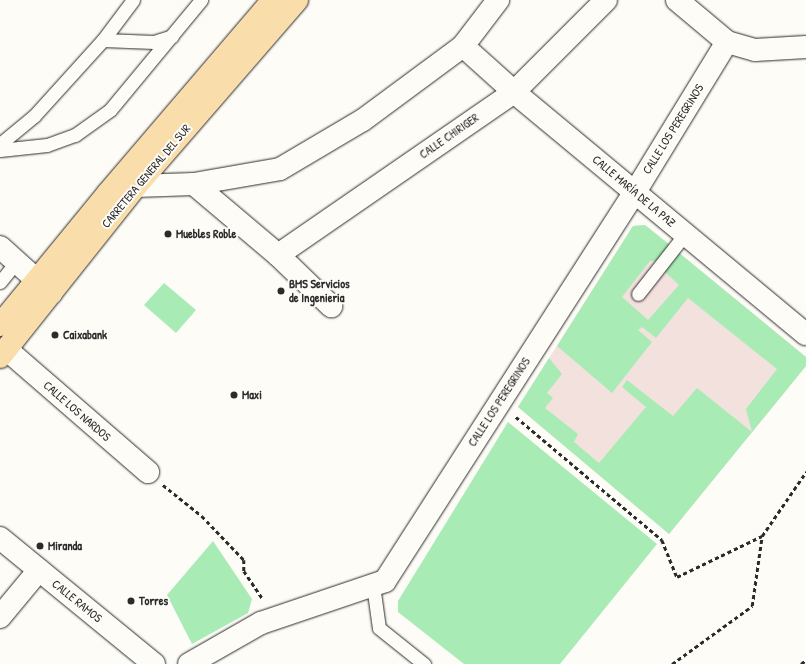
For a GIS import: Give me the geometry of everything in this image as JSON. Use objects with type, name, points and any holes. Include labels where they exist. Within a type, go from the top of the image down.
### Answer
[{"type":"main road","name":"CARRETERA GENERAL DEL SUR","points":[[3,353],[44,286],[108,193],[273,0]]},
{"type":"main road","name":"CARRETERA GENERAL DEL SUR","points":[[0,325],[44,286],[136,186],[297,0]]},
{"type":"street","points":[[136,186],[194,184],[280,169],[363,120],[463,46],[498,0]]},
{"type":"street","name":"CALLE CHIRIGER","points":[[278,255],[514,92],[606,0]]},
{"type":"street","points":[[677,0],[727,42],[755,50],[806,47]]},
{"type":"street","name":"CALLE LOS PEREGRINOS","points":[[189,664],[261,623],[385,581],[635,192],[727,42]]},
{"type":"street","name":"CALLE MARÍA DE LA PAZ","points":[[463,46],[514,92],[806,334]]},
{"type":"street","points":[[194,184],[278,255],[331,306]]},
{"type":"street","points":[[0,247],[44,286]]},
{"type":"street","name":"CALLE LOS NARDOS","points":[[3,353],[148,472]]},
{"type":"street","name":"CALLE RAMOS","points":[[0,538],[154,664]]},
{"type":"street","points":[[0,617],[39,570]]},
{"type":"lane","points":[[0,144],[34,116],[103,40],[133,0]]},
{"type":"lane","points":[[0,150],[47,145],[75,135],[110,110],[201,0]]},
{"type":"lane","points":[[103,40],[154,42],[172,36]]},
{"type":"lane","points":[[638,294],[685,234]]},
{"type":"lane","points":[[0,282],[17,261]]},
{"type":"lane","points":[[372,585],[379,628],[424,664]]},
{"type":"path","points":[[499,403],[662,540],[677,577],[762,536]]},
{"type":"path","points":[[148,472],[175,496],[202,516],[244,560],[244,571],[275,618]]},
{"type":"path","points":[[672,664],[752,606],[762,536],[806,472]]},
{"type":"path","points":[[801,664],[806,660]]},
{"type":"shaded area","points":[[645,225],[806,357],[806,366],[669,534],[518,407],[633,226]]},
{"type":"green space","points":[[645,225],[670,245],[658,261],[650,261],[622,297],[648,320],[679,285],[664,271],[678,252],[806,357],[806,366],[669,534],[518,407],[549,358],[562,374],[547,393],[553,398],[545,408],[578,434],[574,442],[599,463],[646,407],[622,387],[627,380],[673,416],[697,388],[752,432],[746,409],[777,369],[688,298],[656,338],[642,327],[638,330],[652,342],[612,393],[557,346],[633,226]]},
{"type":"green space","points":[[164,283],[196,310],[176,333],[144,305]]},
{"type":"green space","points":[[508,422],[657,544],[560,664],[464,664],[398,612],[398,601]]},
{"type":"green space","points":[[213,541],[252,599],[248,613],[192,644],[167,595]]},
{"type":"place","name":"Muebles Roble","points":[[168,234]]},
{"type":"place","name":"BMS Servicios de Ingenieria","points":[[281,291]]},
{"type":"place","name":"Caixabank","points":[[55,335]]},
{"type":"place","name":"Maxi","points":[[234,395]]},
{"type":"place","name":"Miranda","points":[[40,546]]},
{"type":"place","name":"Torres","points":[[131,601]]}]
